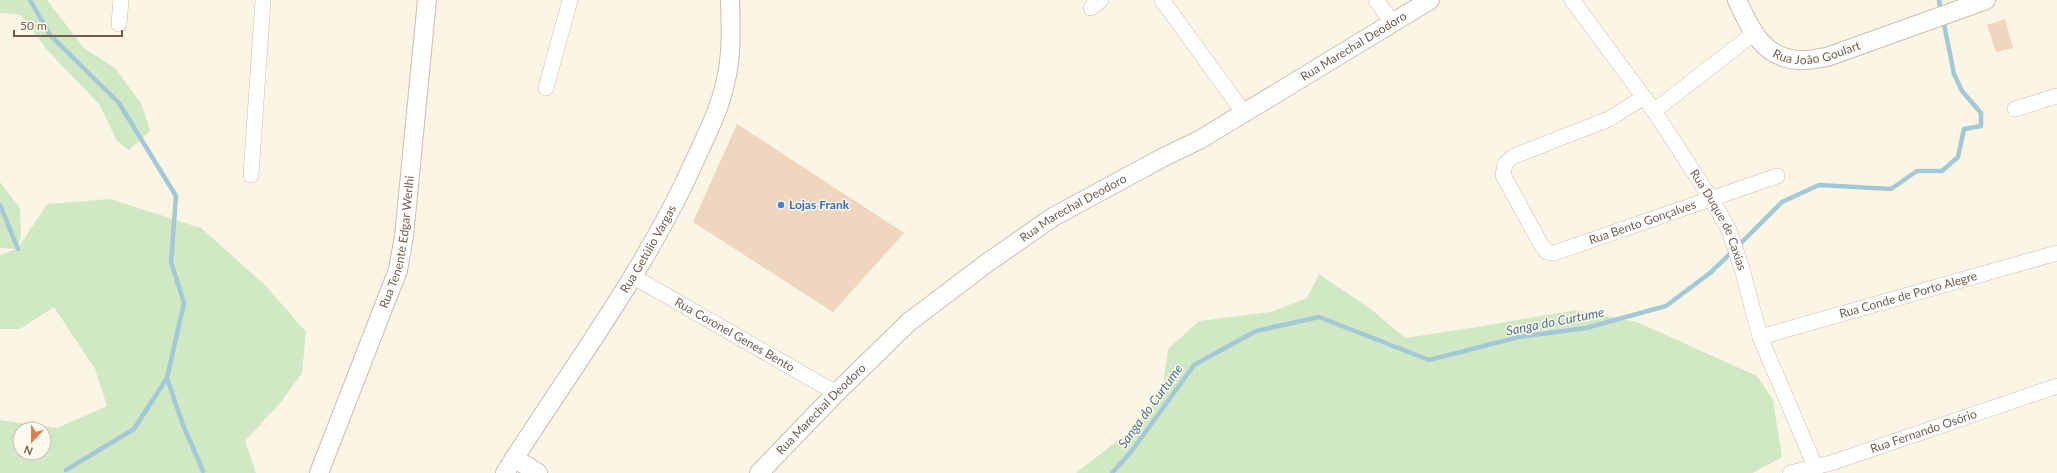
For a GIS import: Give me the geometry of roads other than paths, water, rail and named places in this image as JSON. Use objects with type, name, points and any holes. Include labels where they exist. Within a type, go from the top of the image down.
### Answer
[{"type":"street","points":[[119,24],[121,0]]},
{"type":"street","points":[[250,175],[263,0]]},
{"type":"street","name":"Rua Tenente Edgar Werlhi","points":[[319,473],[398,270],[404,236],[428,0]]},
{"type":"street","points":[[546,88],[570,0]]},
{"type":"street","name":"Rua Getúlio Vargas","points":[[510,466],[634,277],[677,200],[719,104],[725,85],[731,41],[730,0]]},
{"type":"street","points":[[1162,0],[1244,113]]},
{"type":"street","points":[[1376,0],[1393,23]]},
{"type":"street","name":"Rua Marechal Deodoro","points":[[759,473],[836,393],[909,322],[999,254],[1053,217],[1156,161],[1201,139],[1430,0]]},
{"type":"street","name":"Rua Duque de Caxias","points":[[1572,0],[1654,111],[1712,200],[1729,230],[1742,269],[1760,338],[1815,466]]},
{"type":"street","name":"Rua João Goulart","points":[[1736,0],[1753,34],[1763,44],[1780,57],[1800,60],[1827,57],[1986,0]]},
{"type":"street","points":[[1654,111],[1753,34]]},
{"type":"street","points":[[2015,109],[2057,96]]},
{"type":"street","name":"Rua Bento Gonçalves","points":[[1644,97],[1609,119],[1514,156],[1505,164],[1503,175],[1542,246],[1547,252],[1554,253],[1712,200],[1777,176]]},
{"type":"street","name":"Rua Conde de Porto Alegre","points":[[1760,338],[2057,253]]},
{"type":"street","name":"Rua Coronel Genes Bento","points":[[634,277],[836,393]]},
{"type":"street","name":"Rua Fernando Osório","points":[[1790,473],[1815,466],[1834,468],[2057,386]]},
{"type":"street","points":[[510,466],[538,473]]},
{"type":"waterway","points":[[30,0],[50,35],[119,103],[176,196],[171,262],[184,303],[167,378],[134,429],[66,470]]},
{"type":"waterway","name":"Sanga do Curtume","points":[[1939,0],[1941,12]]},
{"type":"waterway","name":"Sanga do Curtume","points":[[1738,246],[1782,202],[1819,185],[1891,189],[1917,171],[1942,171],[1958,157],[1964,129],[1981,126],[1981,113],[1962,91],[1954,74],[1943,19]]},
{"type":"waterway","points":[[0,205],[18,249]]},
{"type":"waterway","name":"Sanga do Curtume","points":[[1112,473],[1131,452],[1194,365],[1256,331],[1319,317],[1429,360],[1519,337],[1586,328],[1666,306],[1710,273],[1733,251]]},
{"type":"waterway","points":[[167,378],[183,425],[203,471]]},
{"type":"place","name":"Lojas Frank","points":[[781,205]]}]
